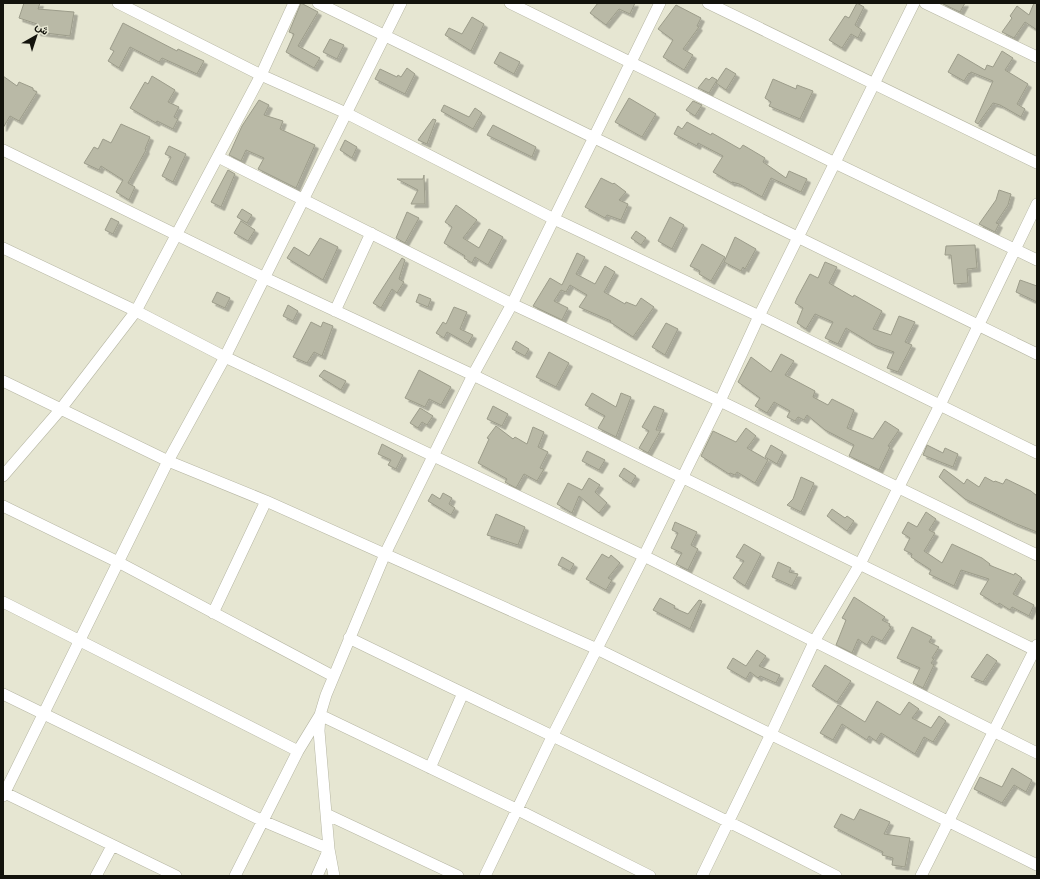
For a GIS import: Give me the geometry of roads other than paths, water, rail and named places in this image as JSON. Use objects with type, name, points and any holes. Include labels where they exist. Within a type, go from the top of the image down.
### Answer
[{"type":"street","points":[[118,3],[262,75],[346,113],[554,219],[759,316],[1037,453]]},
{"type":"street","points":[[3,476],[60,410],[136,311],[175,235],[262,75],[294,3]]},
{"type":"street","points":[[318,3],[1037,354]]},
{"type":"street","points":[[176,876],[4,793],[45,714],[168,461],[225,357],[401,3]]},
{"type":"street","points":[[510,3],[835,163],[1037,260]]},
{"type":"street","points":[[334,876],[329,849],[319,731],[320,716],[333,676],[385,554],[473,375],[512,304],[660,3]]},
{"type":"street","points":[[708,3],[1037,164]]},
{"type":"street","points":[[485,876],[516,809],[644,556],[720,401],[759,316],[914,3]]},
{"type":"street","points":[[925,3],[1037,57]]},
{"type":"street","points":[[3,150],[264,278],[473,375],[681,478],[1036,649],[993,731],[921,876]]},
{"type":"street","points":[[218,157],[512,304],[720,401],[897,489],[1037,555]]},
{"type":"street","points":[[702,876],[730,821],[815,640],[860,564],[940,406],[1037,204]]},
{"type":"street","points":[[335,311],[371,233]]},
{"type":"street","points":[[3,248],[136,311],[225,357],[644,556],[815,640],[1037,753]]},
{"type":"street","points":[[3,381],[60,410],[168,461],[385,554],[597,649],[1037,865]]},
{"type":"street","points":[[213,613],[266,502]]},
{"type":"street","points":[[3,506],[118,562],[333,676]]},
{"type":"street","points":[[3,602],[298,750]]},
{"type":"street","points":[[349,638],[730,821],[836,876]]},
{"type":"street","points":[[430,768],[463,693]]},
{"type":"street","points":[[3,694],[263,821],[329,849]]},
{"type":"street","points":[[235,876],[298,750],[320,716]]},
{"type":"street","points":[[320,716],[516,809],[650,876]]},
{"type":"street","points":[[326,814],[458,876]]},
{"type":"street","points":[[96,876],[112,846]]},
{"type":"street","points":[[317,876],[329,849]]}]
